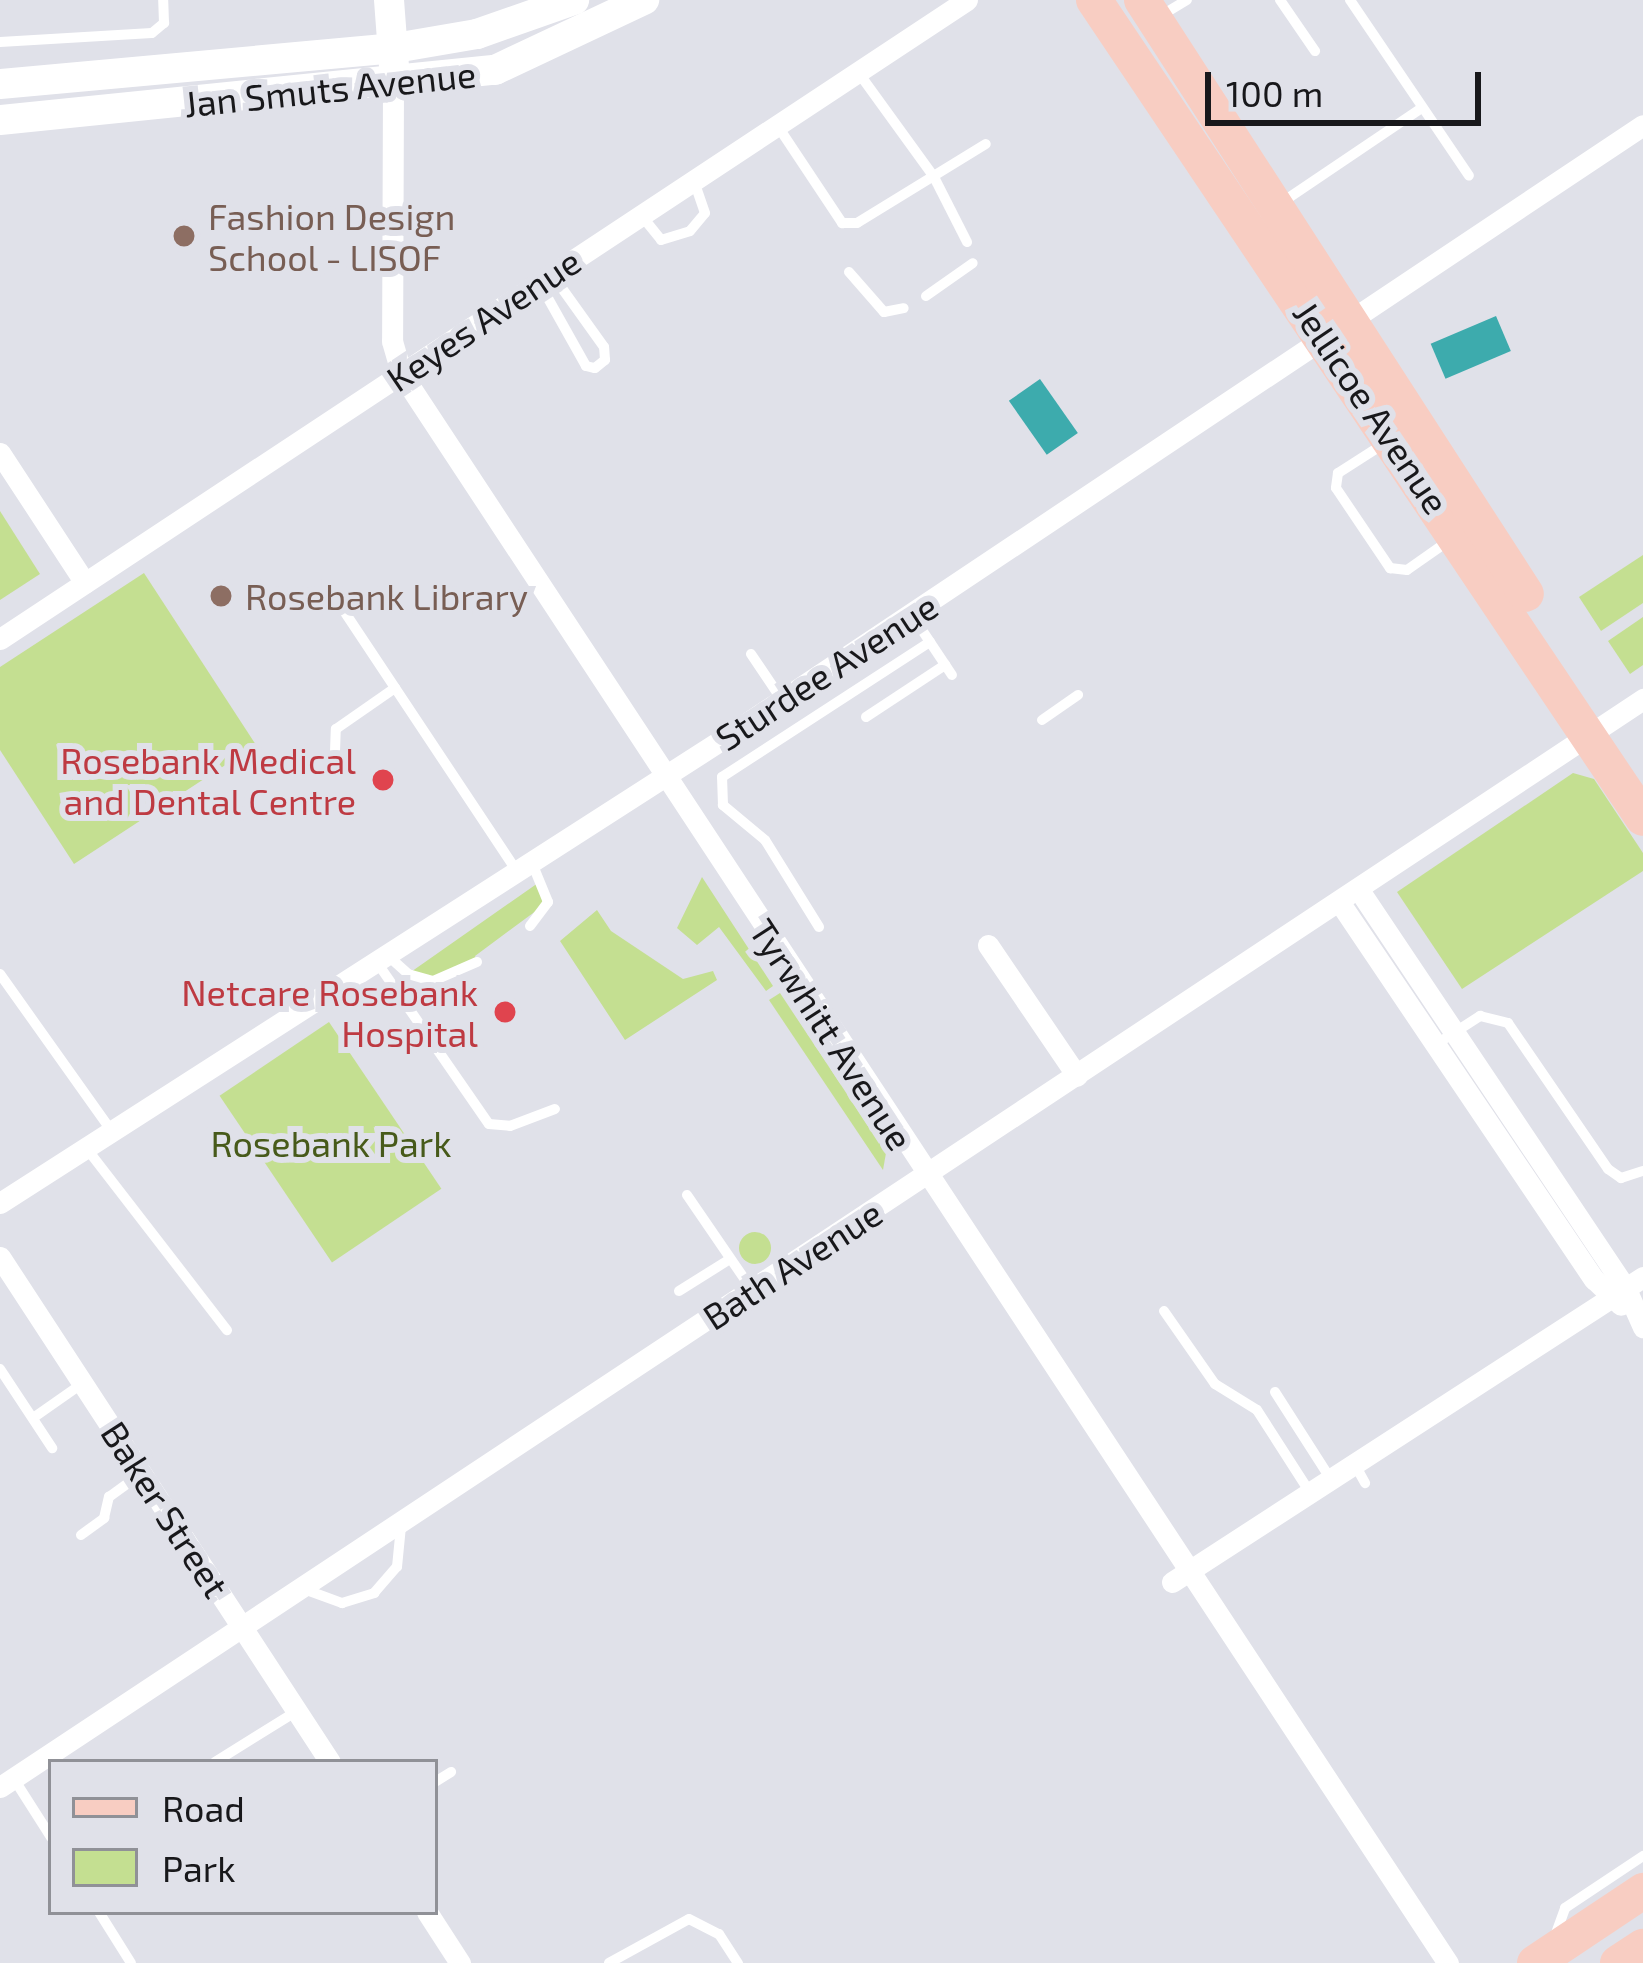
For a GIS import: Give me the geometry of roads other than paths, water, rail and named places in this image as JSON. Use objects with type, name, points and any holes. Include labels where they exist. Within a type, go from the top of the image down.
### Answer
[{"type":"main road","name":"Tyrwhitt Avenue","points":[[389,0],[395,48],[393,85]]},
{"type":"main road","name":"Jan Smuts Avenue","points":[[0,84],[395,48],[477,34],[574,0]]},
{"type":"main road","name":"Jan Smuts Avenue","points":[[0,120],[393,85],[494,70],[644,0]]},
{"type":"main road","name":"Jellicoe Avenue","points":[[1094,0],[1339,330],[1599,731],[1643,818]]},
{"type":"main road","name":"Jellicoe Avenue","points":[[1148,10],[1276,207],[1393,438],[1457,536],[1599,731],[1643,772]]},
{"type":"main road","points":[[1544,1957],[1643,1891]]},
{"type":"main road","points":[[1618,1963],[1643,1947]]},
{"type":"street","name":"Keyes Avenue","points":[[0,639],[967,0]]},
{"type":"street","name":"Tyrwhitt Avenue","points":[[393,85],[392,341],[401,373],[926,1176],[1180,1576],[1448,1963]]},
{"type":"street","name":"Sturdee Avenue","points":[[0,1203],[782,700],[1643,125]]},
{"type":"street","points":[[0,453],[85,583]]},
{"type":"street","name":"Bath Avenue","points":[[7,1782],[1643,699]]},
{"type":"street","points":[[1180,1576],[1330,1478],[1360,1473],[1631,1300],[1491,1109],[1349,897]]},
{"type":"street","points":[[988,945],[1077,1076]]},
{"type":"street","name":"Baker Street","points":[[0,1257],[328,1759]]},
{"type":"street","points":[[429,1915],[460,1963]]},
{"type":"lane","points":[[0,41],[152,33],[164,22],[163,0]]},
{"type":"lane","points":[[1148,10],[1186,0]]},
{"type":"lane","points":[[1280,0],[1315,51]]},
{"type":"lane","points":[[1350,0],[1469,176]]},
{"type":"lane","points":[[857,72],[934,177],[967,242]]},
{"type":"lane","points":[[1276,207],[1422,108]]},
{"type":"lane","points":[[777,125],[842,223],[857,223],[986,144]]},
{"type":"lane","points":[[641,215],[662,240],[676,240],[705,214],[694,180]]},
{"type":"lane","points":[[926,296],[973,263]]},
{"type":"lane","points":[[849,272],[884,312],[904,308]]},
{"type":"lane","points":[[544,277],[604,347],[605,360],[596,368],[586,366],[544,277]]},
{"type":"lane","points":[[1393,438],[1339,473],[1336,488],[1398,571],[1457,536]]},
{"type":"lane","points":[[342,608],[548,902],[530,926]]},
{"type":"lane","points":[[866,717],[949,670],[912,614]]},
{"type":"lane","points":[[819,927],[764,840],[723,806],[722,777],[930,642]]},
{"type":"lane","points":[[751,654],[782,700]]},
{"type":"lane","points":[[335,752],[336,729],[395,688]]},
{"type":"lane","points":[[1042,720],[1078,695]]},
{"type":"lane","points":[[381,957],[408,974],[434,981],[477,962]]},
{"type":"lane","points":[[381,957],[489,1124],[510,1126],[555,1109]]},
{"type":"lane","points":[[0,974],[111,1130]]},
{"type":"lane","points":[[1444,1039],[1480,1016],[1508,1023],[1608,1169],[1621,1178],[1643,1171]]},
{"type":"lane","points":[[86,1146],[227,1330]]},
{"type":"lane","points":[[687,1195],[752,1290]]},
{"type":"lane","points":[[679,1291],[730,1259]]},
{"type":"lane","points":[[1163,1311],[1215,1384],[1257,1410],[1310,1492]]},
{"type":"lane","points":[[0,1370],[52,1448]]},
{"type":"lane","points":[[33,1418],[83,1384]]},
{"type":"lane","points":[[1275,1392],[1330,1478]]},
{"type":"lane","points":[[81,1535],[104,1518],[109,1497],[142,1473]]},
{"type":"lane","points":[[300,1588],[342,1604],[382,1588],[397,1567],[401,1522]]},
{"type":"lane","points":[[220,1759],[297,1711]]},
{"type":"lane","points":[[438,1780],[452,1772]]},
{"type":"lane","points":[[7,1782],[48,1833]]},
{"type":"lane","points":[[1544,1957],[1565,1908],[1643,1856]]},
{"type":"lane","points":[[101,1915],[131,1963]]},
{"type":"lane","points":[[609,1963],[689,1919],[714,1929],[738,1963]]},
{"type":"water","points":[[1496,316],[1511,351],[1445,379],[1431,344]]},
{"type":"water","points":[[1040,379],[1078,433],[1047,455],[1009,401]]},
{"type":"place","name":"Fashion Design School - LISOF","points":[[184,236]]},
{"type":"place","name":"Rosebank Library","points":[[221,596]]},
{"type":"place","name":"Rosebank Medical and Dental Centre","points":[[383,780]]},
{"type":"place","name":"Netcare Rosebank Hospital","points":[[505,1012]]},
{"type":"park label","name":"Rosebank Park","points":[[331,1143]]}]
